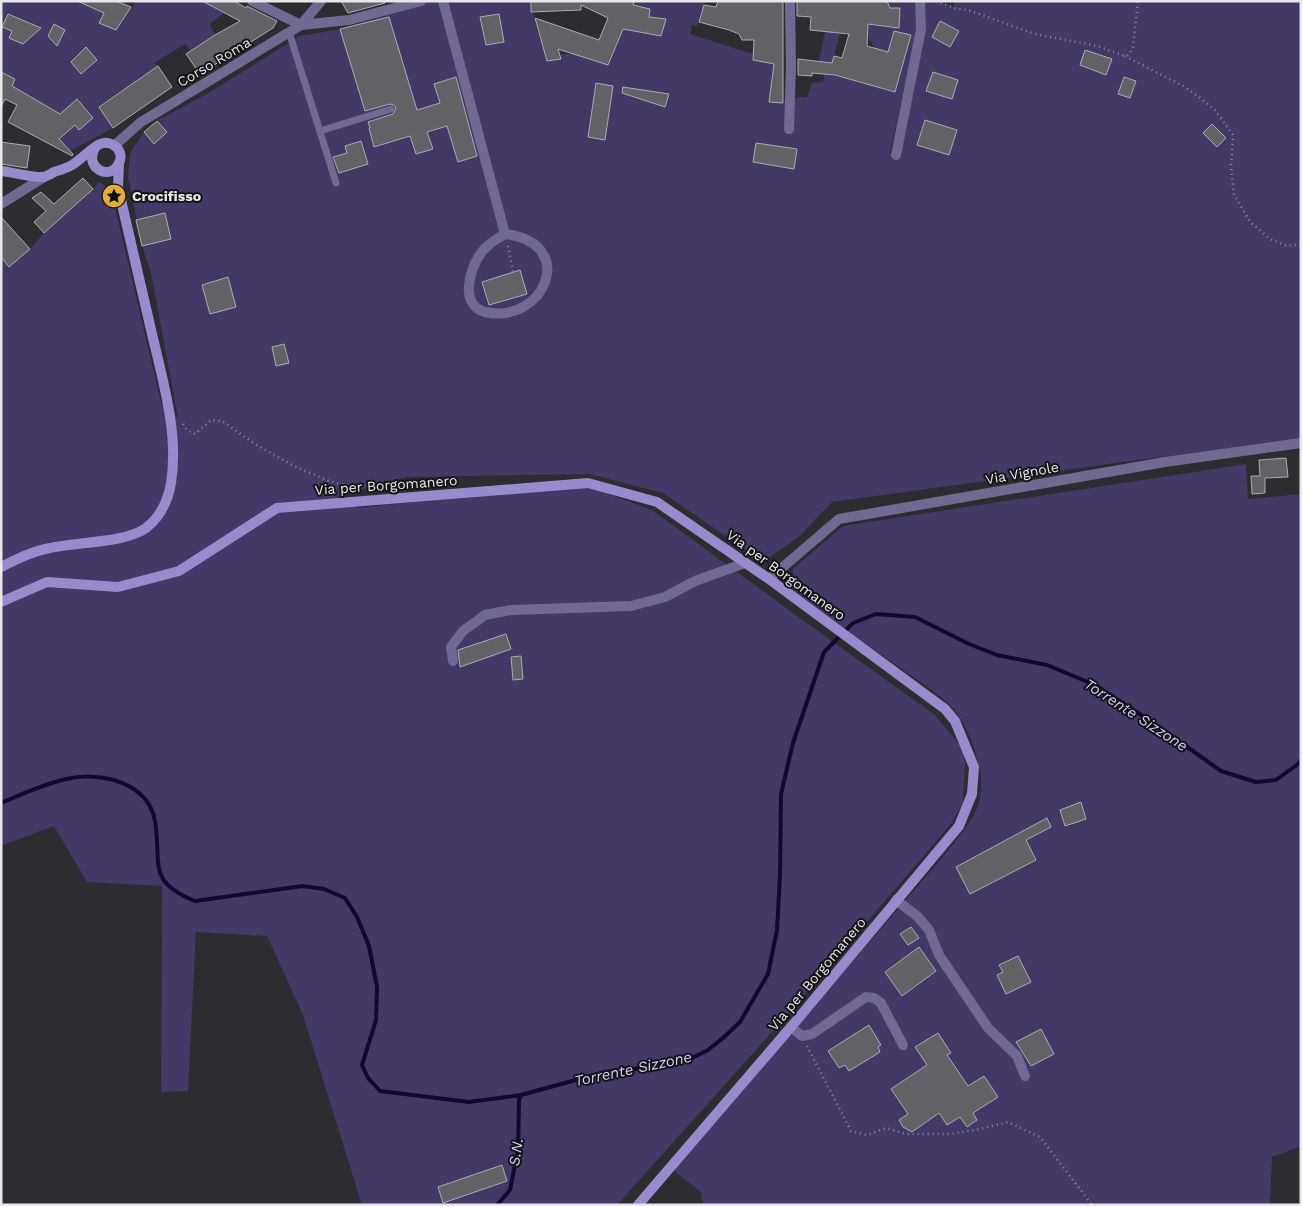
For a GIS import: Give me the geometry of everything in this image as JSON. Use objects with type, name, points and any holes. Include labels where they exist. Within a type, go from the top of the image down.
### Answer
[{"type":"main road","points":[[1,171],[44,176],[71,166],[102,143],[111,143],[118,154],[118,187],[167,397],[172,441],[171,482],[168,499],[158,516],[145,529],[129,536],[48,548],[1,567]]},
{"type":"main road","points":[[95,148],[92,157],[96,168],[118,187]]},
{"type":"main road","points":[[71,166],[96,168],[108,172],[112,170],[118,154]]},
{"type":"main road","name":"Via per Borgomanero","points":[[1,602],[47,582],[118,587],[179,571],[277,508],[588,484],[657,502],[769,579],[945,709],[955,721],[974,766],[972,794],[959,826],[791,1028],[638,1205]]},
{"type":"street","points":[[252,1],[301,25],[349,20],[421,1]]},
{"type":"street","points":[[301,25],[321,1]]},
{"type":"street","points":[[443,1],[505,234]]},
{"type":"street","points":[[789,129],[792,68],[790,1]]},
{"type":"street","points":[[896,155],[921,29],[920,1]]},
{"type":"street","name":"Corso Roma","points":[[118,154],[141,122],[301,25]]},
{"type":"street","points":[[1,204],[44,176]]},
{"type":"street","points":[[505,234],[532,242],[543,253],[548,268],[545,286],[535,299],[501,314],[483,311],[472,302],[468,287],[471,272],[479,255],[491,242],[505,234]]},
{"type":"street","name":"Via Vignole","points":[[769,579],[839,519],[1165,462],[1301,443]]},
{"type":"street","points":[[452,661],[451,647],[463,631],[485,615],[511,610],[631,606],[665,597],[695,581],[745,563]]},
{"type":"street","points":[[896,900],[917,916],[929,930],[939,955],[988,1028],[1017,1056],[1025,1076]]},
{"type":"street","points":[[791,1028],[802,1036],[812,1034],[866,997],[874,998],[881,1003],[904,1045]]},
{"type":"lane","points":[[289,32],[336,183]]},
{"type":"lane","points":[[320,131],[391,109]]},
{"type":"path","points":[[936,1],[958,9],[968,10],[1035,34],[1097,46],[1125,56],[1199,96],[1215,110],[1232,135],[1231,167],[1234,194],[1250,222],[1270,239],[1279,243],[1287,246],[1301,244]]},
{"type":"path","points":[[1125,56],[1130,55],[1133,47],[1138,1]]},
{"type":"path","points":[[505,234],[513,272]]},
{"type":"path","points":[[195,434],[211,420],[222,421],[255,444],[294,466],[329,481],[362,490]]},
{"type":"path","points":[[802,1036],[851,1131],[867,1135],[886,1128],[906,1134],[950,1134],[1008,1122],[1040,1137],[1092,1205]]},
{"type":"shaded area","points":[[1,1],[76,1],[104,13],[99,23],[116,30],[136,1],[202,1],[224,13],[210,24],[215,35],[191,51],[185,44],[154,63],[158,66],[99,106],[113,128],[70,151],[59,139],[75,125],[79,130],[93,118],[77,99],[59,115],[22,92],[17,101],[1,72]]},
{"type":"shaded area","points":[[431,1],[531,1],[535,23],[547,60],[560,59],[560,55],[571,53],[608,65],[634,1],[705,1],[697,26],[692,25],[690,34],[753,54],[753,60],[774,64],[769,102],[785,103],[799,97],[807,97],[812,83],[823,82],[826,62],[819,61],[825,32],[840,33],[829,74],[895,92],[911,36],[894,31],[883,69],[875,48],[867,36],[868,24],[898,28],[900,8],[890,8],[887,1],[914,1],[917,30],[890,153],[899,155],[923,1],[939,1],[954,7],[954,1],[1301,1],[1301,441],[1160,457],[832,502],[800,536],[763,562],[663,493],[589,474],[407,477],[336,497],[358,508],[585,488],[598,490],[652,510],[935,715],[963,749],[965,764],[963,803],[951,824],[781,1022],[617,1205],[362,1205],[303,1015],[267,936],[196,932],[188,1091],[161,1092],[162,886],[87,882],[54,826],[1,846],[1,257],[9,266],[30,249],[44,233],[99,182],[107,187],[113,199],[161,402],[178,418],[151,273],[142,246],[128,177],[130,153],[144,132],[157,121],[210,92],[300,36],[340,29]]},
{"type":"shaded area","points":[[1246,464],[1248,499],[1301,494],[1301,1146],[1272,1157],[1270,1205],[703,1205],[701,1192],[673,1170],[947,852],[971,820],[980,798],[981,775],[978,762],[970,737],[958,714],[932,690],[792,596],[793,569],[843,526]]},
{"type":"building","points":[[77,1],[116,1],[131,7],[116,30],[99,23],[104,13]]},
{"type":"building","points":[[202,1],[234,1],[277,21],[273,28],[203,72],[200,68],[197,70],[186,54],[240,21]]},
{"type":"building","points":[[341,1],[384,1],[385,3],[348,13]]},
{"type":"building","points":[[531,1],[634,1],[633,5],[650,9],[649,17],[666,19],[661,36],[623,29],[608,65],[558,49],[561,59],[547,61],[535,18],[599,40],[608,18],[581,5],[581,10],[531,12]]},
{"type":"building","points":[[718,1],[783,1],[783,103],[769,102],[774,64],[753,60],[754,40],[742,40],[739,34],[699,22],[704,5],[716,7]]},
{"type":"building","points":[[797,1],[887,1],[890,8],[900,8],[899,28],[868,24],[867,46],[888,52],[894,31],[911,35],[895,92],[835,75],[812,73],[812,76],[798,75],[798,59],[832,63],[834,56],[842,58],[849,34],[810,30],[811,17],[797,16]]},
{"type":"building","points":[[8,14],[41,28],[23,44],[9,38],[12,31],[2,27]]},
{"type":"building","points":[[499,14],[504,42],[486,45],[480,17]]},
{"type":"building","points":[[389,17],[417,110],[440,103],[434,84],[456,77],[477,156],[458,162],[447,126],[427,132],[433,149],[416,154],[410,136],[374,147],[368,122],[393,114],[396,108],[390,104],[365,111],[340,29]]},
{"type":"building","points":[[940,21],[959,31],[950,47],[932,37]]},
{"type":"building","points":[[54,24],[65,30],[57,46],[48,36]]},
{"type":"building","points":[[86,47],[97,60],[81,74],[71,62]]},
{"type":"building","points":[[1085,50],[1112,59],[1106,75],[1080,65]]},
{"type":"building","points":[[158,66],[172,87],[113,128],[99,107]]},
{"type":"building","points":[[1,72],[15,79],[12,86],[60,114],[77,99],[93,118],[79,130],[75,125],[59,139],[73,154],[72,156],[8,122],[17,105],[5,99],[1,107]]},
{"type":"building","points":[[933,72],[958,80],[952,99],[926,91]]},
{"type":"building","points":[[1124,77],[1136,81],[1130,98],[1118,94]]},
{"type":"building","points":[[596,83],[613,86],[605,140],[588,137]]},
{"type":"building","points":[[623,87],[669,94],[665,107],[622,93]]},
{"type":"building","points":[[925,120],[957,130],[949,155],[917,145]]},
{"type":"building","points":[[157,121],[167,132],[154,144],[144,132]]},
{"type":"building","points":[[1212,124],[1226,138],[1217,147],[1203,133]]},
{"type":"building","points":[[361,141],[368,164],[339,173],[333,157],[347,153],[345,146]]},
{"type":"building","points":[[1,142],[30,146],[27,168],[1,164]]},
{"type":"building","points":[[756,143],[797,149],[794,169],[753,162]]},
{"type":"building","points":[[83,178],[93,189],[44,233],[34,222],[46,211],[32,198],[41,192],[54,204]]},
{"type":"building","points":[[165,213],[171,239],[142,246],[136,220]]},
{"type":"building","points":[[1,217],[30,249],[9,267],[1,257]]},
{"type":"building","points":[[520,270],[527,294],[489,305],[482,282]]},
{"type":"building","points":[[228,277],[236,307],[210,314],[202,285]]},
{"type":"building","points":[[284,344],[289,363],[276,366],[272,347]]},
{"type":"building","points":[[1286,458],[1288,477],[1265,478],[1265,493],[1252,494],[1251,476],[1260,476],[1259,460]]},
{"type":"building","points":[[506,634],[511,649],[460,667],[458,650]]},
{"type":"building","points":[[521,656],[523,679],[513,680],[511,657]]},
{"type":"building","points":[[1081,802],[1086,819],[1065,826],[1060,810]]},
{"type":"building","points":[[1047,818],[1051,827],[1026,840],[1036,860],[970,894],[956,867]]},
{"type":"building","points":[[911,927],[919,938],[908,945],[900,934]]},
{"type":"building","points":[[919,947],[936,971],[902,996],[885,972]]},
{"type":"building","points":[[1018,956],[1031,982],[1006,994],[997,975],[1003,972],[999,965]]},
{"type":"building","points":[[869,1025],[881,1045],[878,1047],[880,1052],[849,1071],[845,1065],[839,1068],[828,1051]]},
{"type":"building","points":[[1041,1029],[1054,1054],[1031,1066],[1016,1042]]},
{"type":"building","points":[[938,1033],[951,1053],[947,1055],[968,1086],[984,1076],[998,1097],[973,1113],[977,1120],[967,1127],[960,1117],[947,1125],[939,1113],[912,1132],[903,1127],[899,1120],[908,1114],[891,1089],[927,1065],[915,1047]]},
{"type":"building","points":[[502,1165],[507,1181],[443,1203],[438,1187]]},
{"type":"waterway","name":"Torrente Sizzone","points":[[1,803],[41,786],[66,779],[79,777],[107,778],[133,788],[151,808],[157,836],[159,870],[169,886],[180,894],[195,901],[303,886],[324,889],[345,898],[357,917],[369,946],[377,987],[376,1020],[362,1065],[368,1078],[380,1091],[469,1102],[521,1095],[605,1072],[659,1066],[688,1060],[708,1050],[740,1022],[768,974],[777,930],[781,794],[793,743],[824,652],[853,623],[876,614],[915,617],[969,644],[997,655],[1047,665],[1095,685],[1152,722],[1221,771],[1256,782],[1276,780],[1301,760]]},
{"type":"waterway","name":"S.N.","points":[[497,1205],[510,1190],[518,1150],[519,1100],[521,1095]]},
{"type":"place","name":"Crocifisso","points":[[114,196]]}]
